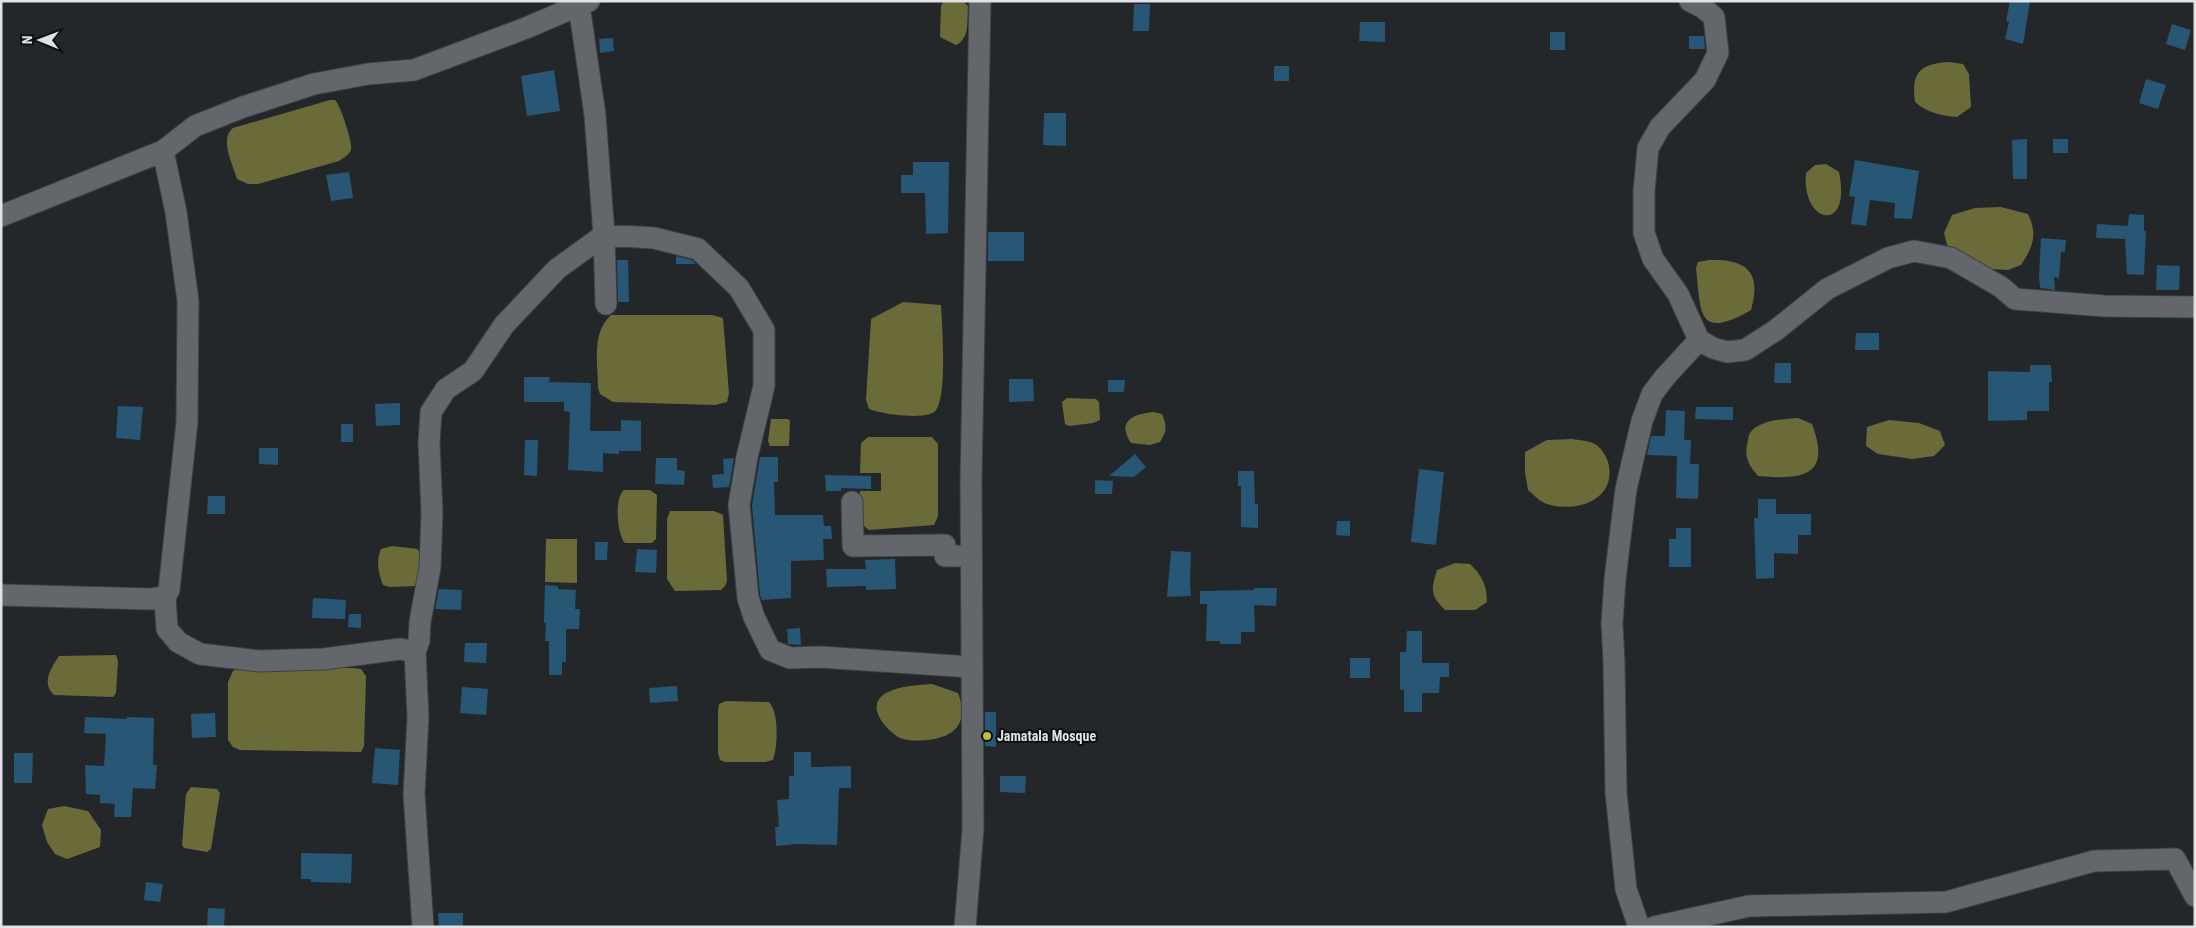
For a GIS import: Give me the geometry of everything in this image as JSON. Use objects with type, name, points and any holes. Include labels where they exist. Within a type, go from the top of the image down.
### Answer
[{"type":"street","points":[[965,927],[973,829],[971,482],[980,1]]},
{"type":"street","points":[[1690,1],[1702,7],[1714,17],[1718,53],[1705,80],[1660,127],[1648,148],[1644,191],[1644,233],[1653,258],[1678,294],[1699,340],[1713,348],[1726,352],[1745,350],[1776,330],[1828,289],[1888,258],[1914,251],[1951,258],[2001,287],[2015,299],[2104,306],[2195,307]]},
{"type":"street","points":[[1,216],[163,151],[195,126],[243,107],[314,84],[368,74],[414,70],[584,3],[604,235],[606,304]]},
{"type":"street","points":[[163,151],[176,212],[188,300],[187,422],[170,590],[165,597],[167,629],[178,642],[200,654],[259,661],[324,659],[400,649],[415,652]]},
{"type":"street","points":[[423,927],[414,794],[418,717],[415,652],[419,641],[420,622],[430,567],[432,513],[429,443],[431,412],[446,390],[473,371],[504,325],[557,269],[604,235],[654,238],[698,249],[738,288],[764,330],[764,386],[747,457],[739,505],[748,598],[754,617],[770,650],[790,658],[820,656],[971,667]]},
{"type":"street","points":[[1639,927],[1626,889],[1616,793],[1612,623],[1615,579],[1626,489],[1642,420],[1652,394],[1664,377],[1699,340]]},
{"type":"street","points":[[852,502],[853,546],[946,545],[945,556],[971,556]]},
{"type":"street","points":[[1,595],[151,599],[165,597]]},
{"type":"street","points":[[1654,927],[1749,906],[1946,902],[2094,861],[2175,859],[2195,896]]},
{"type":"shaded area","points":[[944,1],[963,1],[968,6],[966,34],[956,45],[940,37],[941,6]]},
{"type":"shaded area","points":[[1949,62],[1963,64],[1969,74],[1971,107],[1957,117],[1934,113],[1915,102],[1916,77],[1920,72],[1931,65]]},
{"type":"shaded area","points":[[335,100],[337,103],[346,124],[351,146],[351,150],[347,155],[339,161],[258,184],[248,184],[237,179],[227,145],[229,133],[233,128]]},
{"type":"shaded area","points":[[1826,164],[1839,172],[1841,192],[1839,206],[1833,213],[1825,215],[1818,212],[1811,203],[1807,190],[1806,173],[1815,165]]},
{"type":"shaded area","points":[[2001,207],[2028,214],[2031,221],[2033,241],[2021,265],[2008,270],[1991,269],[1957,253],[1947,245],[1944,233],[1952,215],[1975,208]]},
{"type":"shaded area","points":[[1709,260],[1733,262],[1748,270],[1754,286],[1751,310],[1720,323],[1711,322],[1705,318],[1699,298],[1696,268],[1698,262]]},
{"type":"shaded area","points":[[903,302],[941,305],[943,379],[941,394],[938,406],[934,412],[921,416],[875,411],[869,409],[866,400],[871,319]]},
{"type":"shaded area","points":[[611,315],[712,315],[723,318],[729,393],[727,402],[715,405],[613,402],[600,394],[598,388],[598,340],[605,322]]},
{"type":"shaded area","points":[[1067,398],[1096,399],[1099,402],[1100,420],[1093,423],[1069,426],[1065,424],[1062,402]]},
{"type":"shaded area","points":[[1153,412],[1162,414],[1165,422],[1165,432],[1160,442],[1150,445],[1131,443],[1125,429],[1126,424],[1134,417]]},
{"type":"shaded area","points":[[1798,418],[1812,424],[1818,455],[1815,465],[1809,471],[1800,475],[1788,477],[1758,476],[1750,466],[1747,458],[1746,450],[1750,433],[1759,425],[1765,423]]},
{"type":"shaded area","points":[[771,419],[788,419],[790,421],[789,446],[770,446],[768,441]]},
{"type":"shaded area","points":[[1889,420],[1919,423],[1940,431],[1945,445],[1934,456],[1912,459],[1878,454],[1866,446],[1867,427]]},
{"type":"shaded area","points":[[868,437],[932,437],[938,444],[938,516],[934,525],[869,530],[860,523],[860,491],[881,491],[881,473],[860,473],[861,443]]},
{"type":"shaded area","points":[[1572,439],[1593,443],[1602,451],[1609,466],[1609,478],[1606,488],[1599,496],[1580,505],[1569,507],[1544,503],[1528,490],[1525,472],[1525,452],[1547,440]]},
{"type":"shaded area","points":[[624,490],[650,490],[657,495],[656,539],[652,543],[625,543],[622,539],[618,508],[621,494]]},
{"type":"shaded area","points":[[670,511],[714,511],[723,515],[727,581],[721,590],[675,591],[667,579],[667,519]]},
{"type":"shaded area","points":[[546,539],[577,539],[577,583],[545,582]]},
{"type":"shaded area","points":[[392,546],[417,549],[423,555],[416,586],[390,587],[383,585],[378,567],[378,558],[381,549]]},
{"type":"shaded area","points":[[1455,563],[1470,564],[1483,581],[1487,602],[1475,610],[1445,610],[1434,596],[1433,587],[1437,570]]},
{"type":"shaded area","points":[[116,655],[118,661],[116,693],[113,697],[54,695],[48,686],[53,665],[59,656]]},
{"type":"shaded area","points":[[242,666],[361,669],[366,676],[364,746],[361,752],[240,750],[233,747],[228,740],[228,682],[233,671]]},
{"type":"shaded area","points":[[932,684],[958,693],[962,712],[958,726],[946,735],[927,740],[906,740],[894,734],[884,724],[877,711],[877,704],[880,698],[886,693],[908,686]]},
{"type":"shaded area","points":[[726,701],[769,702],[775,713],[777,730],[773,760],[765,762],[725,762],[720,760],[718,753],[718,711],[719,704]]},
{"type":"shaded area","points":[[191,787],[217,789],[220,793],[211,849],[207,852],[184,848],[182,845],[186,794]]},
{"type":"shaded area","points":[[64,806],[88,811],[101,830],[100,847],[67,859],[55,854],[47,842],[42,825],[48,809]]},
{"type":"building","points":[[2010,1],[2030,2],[2023,44],[2005,39],[2009,22],[2006,21]]},
{"type":"building","points":[[1134,4],[1150,4],[1149,31],[1133,31]]},
{"type":"building","points":[[1360,22],[1385,22],[1385,42],[1359,41]]},
{"type":"building","points":[[2172,24],[2191,30],[2185,50],[2166,44]]},
{"type":"building","points":[[1550,32],[1565,32],[1565,50],[1550,50]]},
{"type":"building","points":[[1689,36],[1704,36],[1705,49],[1689,49]]},
{"type":"building","points":[[613,38],[614,51],[600,53],[599,39]]},
{"type":"building","points":[[1274,66],[1289,66],[1289,81],[1274,81]]},
{"type":"building","points":[[554,70],[560,111],[527,116],[521,76]]},
{"type":"building","points":[[2146,79],[2166,85],[2158,109],[2139,103]]},
{"type":"building","points":[[1044,113],[1066,113],[1066,146],[1043,145]]},
{"type":"building","points":[[2027,139],[2027,179],[2013,179],[2012,140]]},
{"type":"building","points":[[2053,139],[2068,139],[2068,153],[2053,153]]},
{"type":"building","points":[[1855,160],[1919,171],[1912,219],[1894,218],[1895,203],[1870,200],[1866,226],[1851,224],[1855,197],[1849,196]]},
{"type":"building","points":[[913,162],[949,162],[948,233],[926,234],[925,193],[901,193],[901,175],[913,175]]},
{"type":"building","points":[[349,172],[353,198],[331,201],[326,175]]},
{"type":"building","points":[[2129,214],[2144,215],[2144,231],[2146,231],[2144,275],[2127,274],[2125,239],[2096,238],[2097,224],[2128,226]]},
{"type":"building","points":[[988,232],[1024,232],[1024,261],[988,261]]},
{"type":"building","points":[[2041,238],[2066,240],[2065,252],[2061,252],[2059,278],[2054,277],[2055,290],[2040,288]]},
{"type":"building","points":[[676,256],[692,260],[696,264],[676,264]]},
{"type":"building","points":[[617,260],[628,260],[629,302],[618,302]]},
{"type":"building","points":[[2157,265],[2180,266],[2179,290],[2156,290]]},
{"type":"building","points":[[1856,333],[1879,333],[1879,350],[1855,350]]},
{"type":"building","points":[[1775,363],[1791,363],[1791,383],[1774,383]]},
{"type":"building","points":[[2030,365],[2051,365],[2052,382],[2049,382],[2049,411],[2027,411],[2027,420],[1988,421],[1988,371],[2030,372]]},
{"type":"building","points":[[524,377],[550,377],[549,382],[591,383],[590,431],[621,431],[621,420],[641,421],[641,451],[619,451],[619,454],[603,453],[603,472],[568,470],[570,412],[564,411],[564,402],[524,402]]},
{"type":"building","points":[[1009,379],[1033,379],[1034,401],[1009,402]]},
{"type":"building","points":[[1108,380],[1125,380],[1124,392],[1108,392]]},
{"type":"building","points":[[400,403],[400,425],[376,426],[375,404]]},
{"type":"building","points":[[118,406],[143,407],[140,440],[116,438]]},
{"type":"building","points":[[1696,407],[1733,407],[1733,420],[1695,419]]},
{"type":"building","points":[[1666,410],[1685,411],[1684,440],[1691,440],[1690,464],[1699,464],[1698,499],[1676,498],[1677,456],[1647,455],[1651,436],[1665,436]]},
{"type":"building","points":[[341,424],[353,424],[353,442],[341,442]]},
{"type":"building","points":[[525,440],[538,440],[537,476],[524,475]]},
{"type":"building","points":[[259,448],[278,448],[278,465],[259,464]]},
{"type":"building","points":[[1135,454],[1146,467],[1134,477],[1109,476]]},
{"type":"building","points":[[760,457],[778,457],[778,482],[774,482],[775,515],[823,515],[824,526],[831,526],[832,539],[823,539],[824,560],[791,561],[791,598],[762,600],[760,595],[752,505]]},
{"type":"building","points":[[656,458],[677,458],[677,470],[685,471],[684,485],[655,484]]},
{"type":"building","points":[[734,458],[729,487],[713,488],[712,475],[724,474],[723,459]]},
{"type":"building","points":[[1419,469],[1444,472],[1436,545],[1411,542]]},
{"type":"building","points":[[1238,471],[1254,471],[1255,504],[1258,504],[1258,528],[1241,527],[1241,486],[1238,486]]},
{"type":"building","points":[[825,475],[871,476],[871,489],[841,488],[841,491],[826,491]]},
{"type":"building","points":[[1095,480],[1113,481],[1112,494],[1095,494]]},
{"type":"building","points":[[208,496],[225,496],[225,514],[207,514]]},
{"type":"building","points":[[1758,499],[1776,499],[1776,514],[1811,514],[1811,535],[1798,535],[1798,554],[1774,553],[1774,578],[1756,579],[1754,518],[1758,518]]},
{"type":"building","points":[[1337,521],[1350,521],[1350,536],[1336,535]]},
{"type":"building","points":[[1676,528],[1691,528],[1691,567],[1669,567],[1669,539],[1676,539]]},
{"type":"building","points":[[595,542],[608,542],[607,560],[595,560]]},
{"type":"building","points":[[637,549],[657,550],[656,573],[635,572]]},
{"type":"building","points":[[1171,551],[1191,552],[1191,596],[1167,597]]},
{"type":"building","points":[[895,559],[896,589],[866,590],[866,586],[827,587],[826,569],[866,569],[865,560]]},
{"type":"building","points":[[545,585],[558,586],[558,589],[576,590],[575,609],[580,609],[579,629],[566,629],[566,662],[562,662],[562,675],[549,675],[549,641],[545,641],[546,623],[544,623]]},
{"type":"building","points":[[1254,588],[1277,588],[1276,606],[1254,605],[1255,632],[1241,632],[1241,644],[1220,644],[1220,641],[1206,641],[1207,604],[1200,604],[1200,591],[1254,590]]},
{"type":"building","points":[[439,589],[462,590],[461,610],[435,609]]},
{"type":"building","points":[[313,598],[346,600],[345,619],[312,618]]},
{"type":"building","points":[[349,614],[361,614],[361,628],[348,627]]},
{"type":"building","points":[[800,628],[801,645],[788,644],[787,629]]},
{"type":"building","points":[[1407,631],[1422,631],[1422,663],[1449,663],[1449,677],[1440,677],[1439,693],[1422,693],[1422,712],[1404,712],[1404,690],[1400,690],[1400,652],[1406,652]]},
{"type":"building","points":[[465,643],[487,643],[486,663],[464,662]]},
{"type":"building","points":[[1350,658],[1370,658],[1370,678],[1350,678]]},
{"type":"building","points":[[677,686],[678,701],[650,703],[649,688]]},
{"type":"building","points":[[462,687],[488,689],[486,715],[460,713]]},
{"type":"building","points":[[985,712],[996,712],[996,747],[985,746]]},
{"type":"building","points":[[215,713],[216,737],[192,738],[191,714]]},
{"type":"building","points":[[85,717],[154,718],[153,765],[157,765],[155,789],[133,788],[131,817],[114,817],[115,804],[100,803],[100,795],[86,794],[85,765],[104,766],[106,734],[84,733]]},
{"type":"building","points":[[375,748],[400,750],[398,785],[372,783]]},
{"type":"building","points":[[794,752],[811,752],[811,767],[851,766],[851,788],[839,788],[837,845],[797,844],[776,846],[775,827],[779,827],[777,800],[789,799],[789,776],[794,776]]},
{"type":"building","points":[[14,753],[33,753],[32,783],[14,783]]},
{"type":"building","points":[[1000,776],[1026,776],[1025,793],[1000,792]]},
{"type":"building","points":[[301,853],[352,854],[351,883],[311,882],[311,879],[301,879]]},
{"type":"building","points":[[146,882],[163,884],[160,902],[144,900]]},
{"type":"building","points":[[208,908],[225,909],[224,927],[207,927]]},
{"type":"building","points":[[438,913],[463,913],[463,927],[439,927]]},
{"type":"place","name":"Jamatala Mosque","points":[[987,736]]}]
